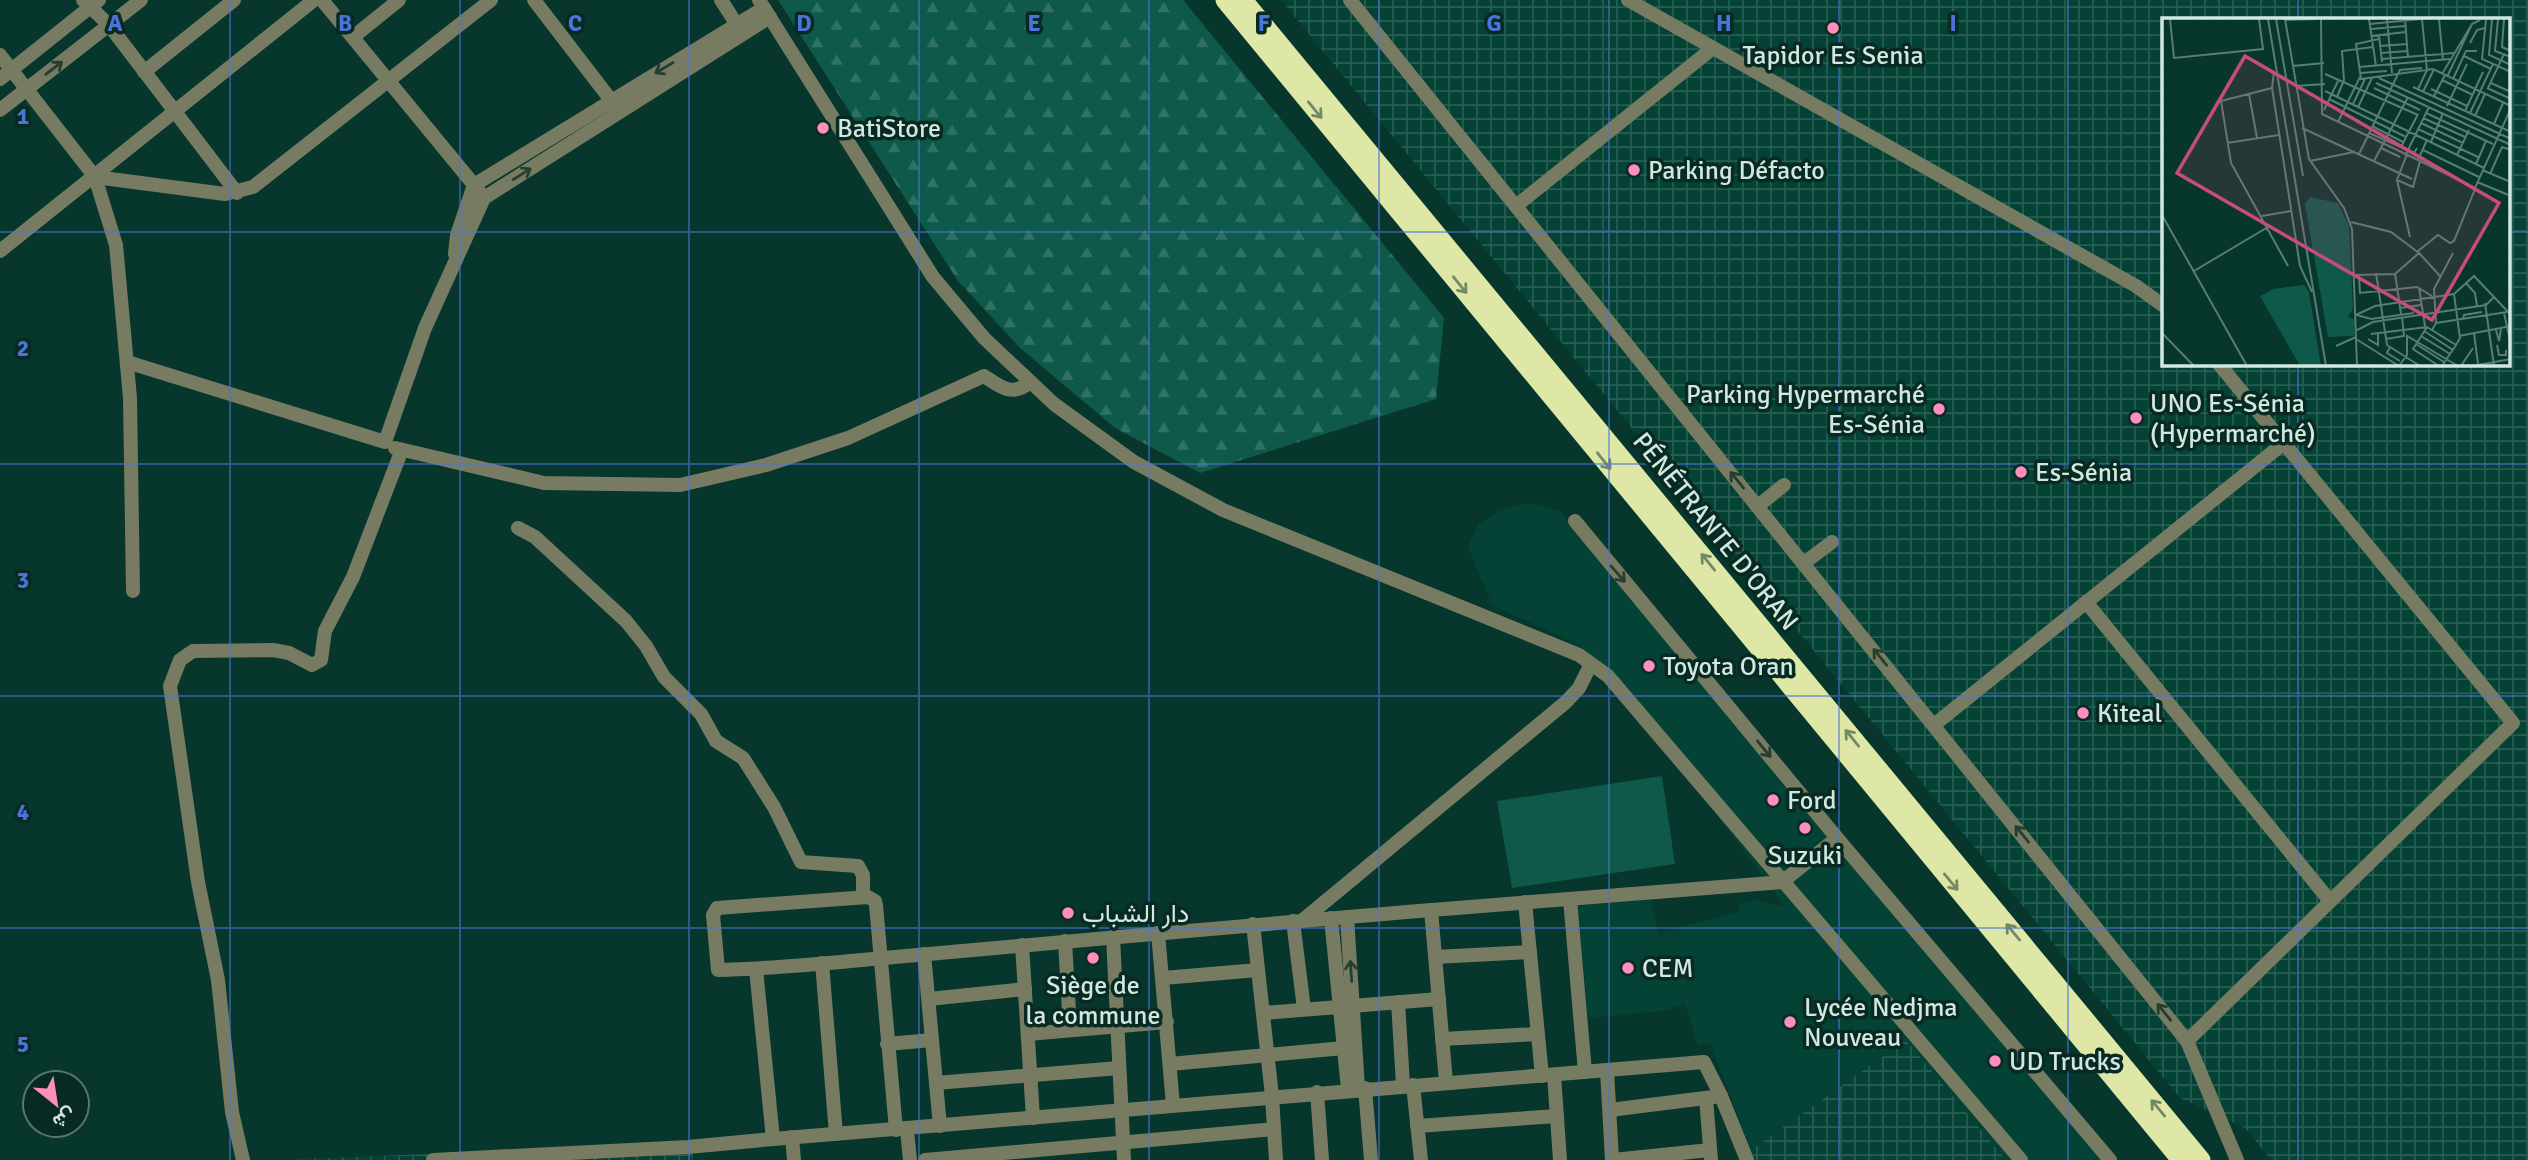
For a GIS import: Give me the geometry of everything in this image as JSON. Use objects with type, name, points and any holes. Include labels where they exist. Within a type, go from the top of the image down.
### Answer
[{"type":"highway","name":"PÉNÉTRANTE D'ORAN","points":[[1225,0],[2181,1160]]},
{"type":"highway","name":"PÉNÉTRANTE D'ORAN","points":[[1243,0],[2201,1160]]},
{"type":"street","points":[[0,110],[141,0]]},
{"type":"street","points":[[142,68],[220,0]]},
{"type":"street","points":[[142,68],[234,0]]},
{"type":"street","points":[[0,251],[314,0]]},
{"type":"street","points":[[322,0],[390,79],[484,198]]},
{"type":"street","points":[[353,37],[398,0]]},
{"type":"street","points":[[95,177],[225,194],[253,187],[491,0]]},
{"type":"street","points":[[534,0],[615,106]]},
{"type":"street","points":[[721,0],[737,24]]},
{"type":"street","points":[[1350,0],[2188,1041],[2237,1160]]},
{"type":"street","points":[[1628,0],[2136,286],[2162,305]]},
{"type":"street","points":[[6,74],[90,2],[237,193]]},
{"type":"street","points":[[455,264],[457,235],[474,185],[615,106],[764,8]]},
{"type":"street","points":[[385,442],[425,328],[484,198],[615,106],[764,8]]},
{"type":"street","points":[[764,8],[933,277],[984,338],[1054,404],[1134,462],[1223,510],[1579,656],[1591,664],[1616,686],[2021,1160]]},
{"type":"street","points":[[1516,206],[1713,48]]},
{"type":"street","points":[[0,55],[6,74],[27,89],[95,177],[116,245],[127,362],[133,591]]},
{"type":"street","points":[[127,362],[385,442],[401,452],[544,483],[680,485],[766,465],[848,438],[984,376],[1008,391],[1020,391],[1030,382]]},
{"type":"street","points":[[2188,1041],[2513,723],[2221,366]]},
{"type":"street","points":[[1934,725],[2284,443]]},
{"type":"street","points":[[243,1160],[232,1112],[218,980],[198,882],[170,686],[180,660],[192,651],[273,650],[289,653],[312,665],[321,660],[326,631],[353,576],[401,452]]},
{"type":"street","points":[[1758,506],[1784,485]]},
{"type":"street","points":[[1575,521],[1837,838],[2110,1160]]},
{"type":"street","points":[[518,528],[535,537],[626,621],[646,646],[664,677],[701,714],[716,741],[744,758],[774,807],[800,862],[858,866],[863,875],[863,897]]},
{"type":"street","points":[[1804,564],[1832,542]]},
{"type":"street","points":[[2086,602],[2330,901]]},
{"type":"street","points":[[1298,921],[1566,702],[1579,688],[1591,664]]},
{"type":"street","points":[[910,1160],[901,1130],[887,1044],[879,958],[876,905],[872,898],[717,908],[713,915],[718,970],[756,969],[822,963],[879,958],[924,954],[1022,945],[1065,942],[1331,918],[1782,881],[1837,838]]},
{"type":"street","points":[[1570,899],[1585,1072]]},
{"type":"street","points":[[1525,902],[1538,1034],[1557,1116],[1560,1160]]},
{"type":"street","points":[[1431,910],[1446,1082]]},
{"type":"street","points":[[1347,917],[1344,1048],[1357,1088]]},
{"type":"street","points":[[1331,918],[1371,1160]]},
{"type":"street","points":[[1298,921],[1304,1009]]},
{"type":"street","points":[[1253,925],[1268,1055],[1276,1160]]},
{"type":"street","points":[[1158,933],[1173,1105]]},
{"type":"street","points":[[1113,937],[1124,1160]]},
{"type":"street","points":[[1065,942],[1070,1030]]},
{"type":"street","points":[[1022,945],[1034,1118]]},
{"type":"street","points":[[1435,957],[1530,952]]},
{"type":"street","points":[[924,954],[940,1126]]},
{"type":"street","points":[[822,963],[836,1134]]},
{"type":"street","points":[[756,969],[773,1139]]},
{"type":"street","points":[[1163,978],[1258,970]]},
{"type":"street","points":[[929,999],[1025,989]]},
{"type":"street","points":[[1263,1013],[1438,999]]},
{"type":"street","points":[[1398,1002],[1421,1160]]},
{"type":"street","points":[[1028,1034],[1167,1023]]},
{"type":"street","points":[[1442,1039],[1538,1034]]},
{"type":"street","points":[[887,1044],[932,1040]]},
{"type":"street","points":[[1170,1065],[1344,1048]]},
{"type":"street","points":[[433,1160],[901,1130],[1357,1088],[1704,1062],[1714,1097],[1747,1160]]},
{"type":"street","points":[[936,1083],[1119,1069]]},
{"type":"street","points":[[1608,1070],[1613,1160],[1711,1155],[1714,1097]]},
{"type":"street","points":[[1317,1092],[1322,1160]]},
{"type":"street","points":[[1610,1110],[1714,1097]]},
{"type":"street","points":[[1417,1126],[1557,1116]]},
{"type":"street","points":[[925,1160],[972,1158],[1274,1129]]},
{"type":"street","points":[[792,1137],[794,1160]]},
{"type":"shaded area","points":[[1281,0],[2528,0],[2528,1160],[2271,1160],[2245,1128],[2180,1098]]},
{"type":"shaded area","points":[[1528,503],[1559,510],[2113,1160],[2006,1160],[1906,1040],[1751,1150],[1710,1043],[1698,1045],[1685,1004],[1663,1011],[1588,1018],[1578,906],[1650,900],[1659,933],[1740,911],[1738,904],[1755,900],[1786,907],[1606,668],[1579,645],[1492,605],[1468,547],[1478,524],[1499,511]]},
{"type":"shaded area","points":[[1906,1040],[2006,1160],[1755,1160],[1751,1150]]},
{"type":"shaded area","points":[[692,1143],[693,1160],[284,1160]]},
{"type":"green space","points":[[778,0],[1183,0],[1444,318],[1436,399],[1200,473],[1115,428],[1020,348],[958,281]]},
{"type":"green space","points":[[1662,776],[1675,864],[1512,888],[1497,801]]},
{"type":"place","name":"Tapidor Es Senia","points":[[1833,28]]},
{"type":"place","name":"BatiStore","points":[[823,128]]},
{"type":"place","name":"Parking Défacto","points":[[1634,170]]},
{"type":"place","name":"Parking Hypermarché Es-Sénia","points":[[1939,409]]},
{"type":"place","name":"UNO Es-Sénia (Hypermarché)","points":[[2136,418]]},
{"type":"place","name":"Es-Sénia","points":[[2021,472]]},
{"type":"place","name":"Toyota Oran","points":[[1649,666]]},
{"type":"place","name":"Kiteal","points":[[2083,713]]},
{"type":"place","name":"Ford","points":[[1773,800]]},
{"type":"place","name":"Suzuki","points":[[1805,828]]},
{"type":"place","name":"دار الشباب","points":[[1068,913]]},
{"type":"place","name":"Siège de la commune","points":[[1093,958]]},
{"type":"place","name":"CEM","points":[[1628,968]]},
{"type":"place","name":"Lycée Nedjma Nouveau","points":[[1790,1022]]},
{"type":"place","name":"UD Trucks","points":[[1995,1061]]}]
